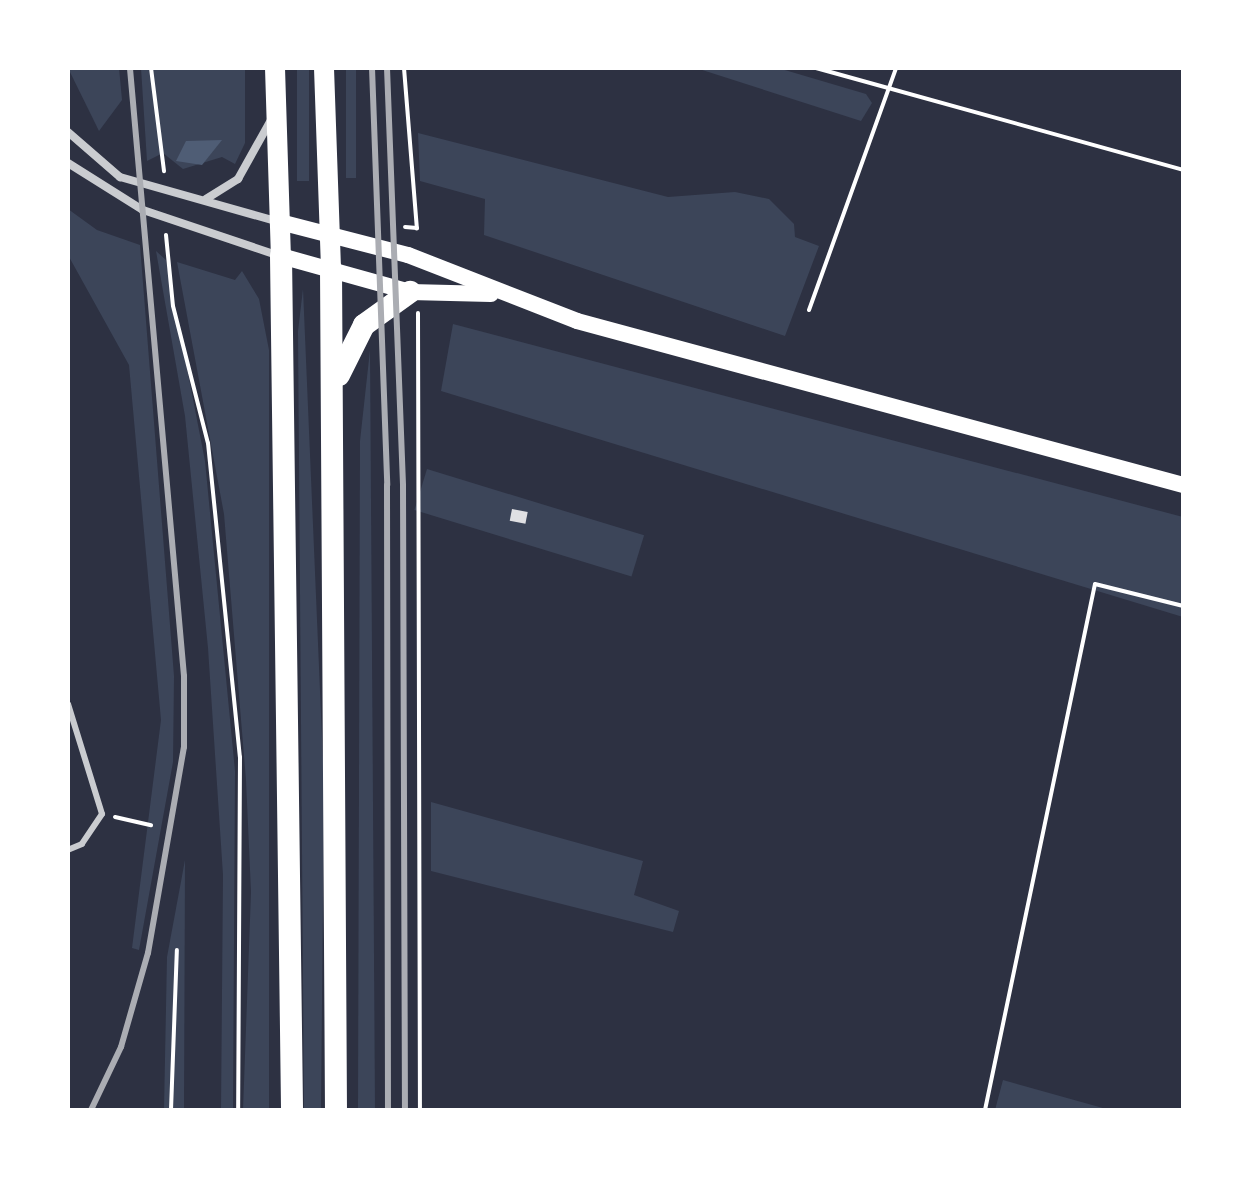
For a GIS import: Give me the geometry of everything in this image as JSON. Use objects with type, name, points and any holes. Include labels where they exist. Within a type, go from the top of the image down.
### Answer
[{"type":"highway","points":[[281,256],[292,1110]]},
{"type":"highway","points":[[331,269],[335,387],[336,1110]]},
{"type":"highway","points":[[335,387],[368,321],[410,292]]},
{"type":"main road","points":[[275,68],[281,256],[410,292],[497,294]]},
{"type":"main road","points":[[324,68],[331,269]]},
{"type":"main road","points":[[280,222],[408,255],[497,294],[1183,485]]},
{"type":"street","points":[[204,200],[238,179],[277,109]]},
{"type":"street","points":[[68,132],[120,177],[280,222]]},
{"type":"street","points":[[68,163],[110,195],[166,219],[281,256]]},
{"type":"lane","points":[[68,704],[102,814],[82,844],[68,850]]},
{"type":"path","points":[[151,68],[164,171]]},
{"type":"path","points":[[404,68],[417,228],[405,227]]},
{"type":"path","points":[[816,68],[1183,170]]},
{"type":"path","points":[[809,310],[896,68]]},
{"type":"path","points":[[166,219],[173,306],[208,443],[240,757],[238,1110]]},
{"type":"path","points":[[419,351],[420,1110]]},
{"type":"path","points":[[985,1110],[1095,584],[1183,606]]},
{"type":"path","points":[[102,814],[151,825]]},
{"type":"path","points":[[171,1110],[177,950]]},
{"type":"shaded area","points":[[68,68],[119,68],[122,100],[99,131]]},
{"type":"shaded area","points":[[141,68],[245,68],[245,143],[235,164],[222,157],[183,169],[163,153],[147,161]]},
{"type":"shaded area","points":[[297,68],[309,68],[309,181],[297,181]]},
{"type":"shaded area","points":[[346,68],[356,68],[356,178],[346,178]]},
{"type":"shaded area","points":[[696,68],[778,68],[866,94],[872,103],[861,121]]},
{"type":"shaded area","points":[[418,133],[668,197],[735,192],[769,199],[794,224],[795,237],[819,246],[785,336],[484,235],[485,199],[420,181]]},
{"type":"shaded area","points":[[222,140],[202,165],[176,161],[186,141]]},
{"type":"shaded area","points":[[68,209],[97,230],[140,245],[174,676],[173,762],[139,950],[132,948],[161,720],[129,365],[68,255]]},
{"type":"shaded area","points":[[156,251],[166,260],[205,461],[235,771],[233,1110],[221,1110],[223,875],[208,648],[185,416]]},
{"type":"shaded area","points":[[177,262],[235,280],[242,271],[259,299],[269,350],[269,1110],[243,1110],[251,892],[246,780],[224,514]]},
{"type":"shaded area","points":[[303,289],[324,785],[321,1110],[304,1110],[298,331]]},
{"type":"shaded area","points":[[453,324],[1183,517],[1183,617],[441,391]]},
{"type":"shaded area","points":[[370,350],[375,1110],[358,1110],[360,441]]},
{"type":"shaded area","points":[[427,469],[644,535],[632,576],[414,510]]},
{"type":"shaded area","points":[[431,802],[643,861],[634,895],[679,911],[673,932],[431,871]]},
{"type":"shaded area","points":[[185,860],[184,1110],[164,1110],[167,957]]},
{"type":"shaded area","points":[[1003,1080],[1110,1110],[995,1110]]},
{"type":"building","points":[[512,509],[528,512],[525,524],[510,521]]},
{"type":"railway","points":[[91,1110],[121,1047],[148,953],[184,747],[184,676],[130,68]]},
{"type":"railway","points":[[372,68],[387,485],[388,1110]]},
{"type":"railway","points":[[387,68],[403,486],[405,1110]]}]
